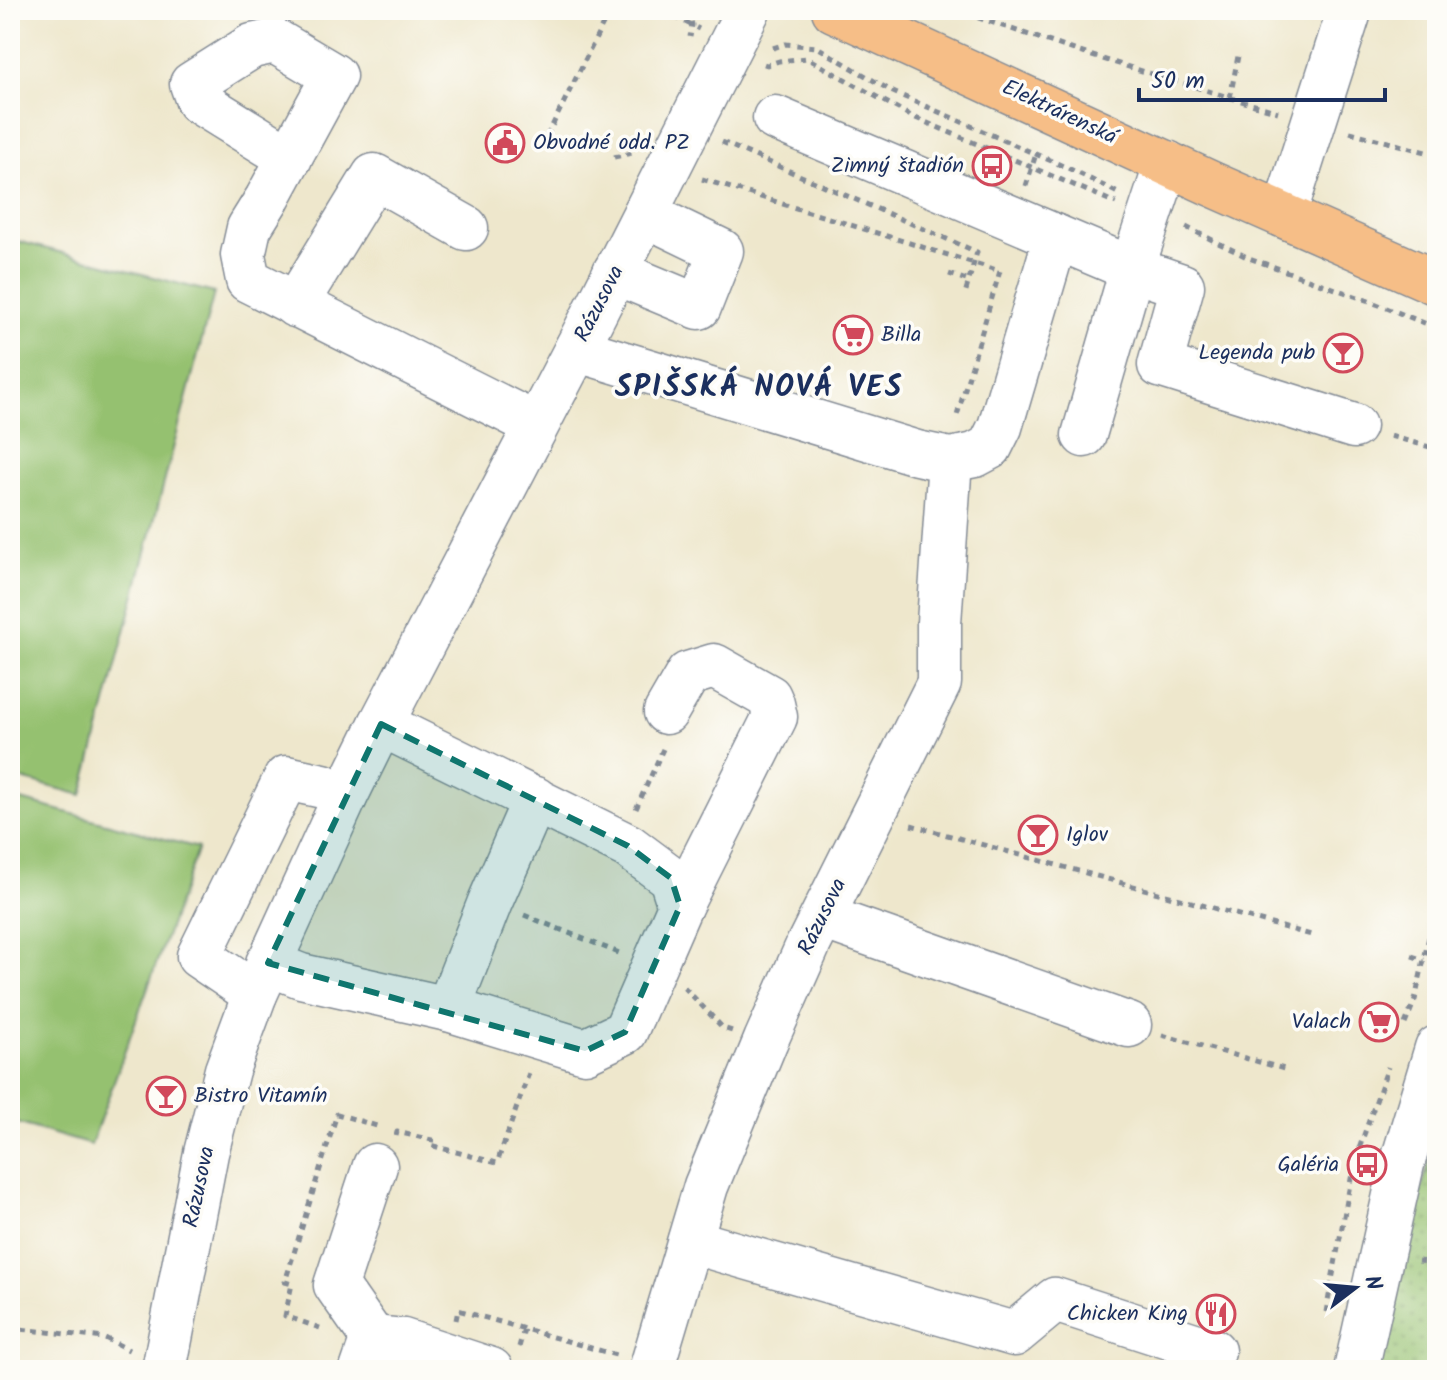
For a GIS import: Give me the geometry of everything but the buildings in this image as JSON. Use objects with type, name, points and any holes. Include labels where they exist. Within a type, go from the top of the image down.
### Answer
[{"type":"main road","name":"Elektrárenská","points":[[834,10],[1437,283]]},
{"type":"street","points":[[1284,215],[1348,15],[1346,10]]},
{"type":"street","name":"Rázusova","points":[[164,1370],[206,1153],[227,1070],[261,978],[381,724],[646,212],[744,38]]},
{"type":"street","points":[[775,118],[1132,269],[1182,286],[1160,365],[1354,426]]},
{"type":"street","points":[[290,158],[249,228],[243,255],[248,280],[536,425]]},
{"type":"street","points":[[1084,435],[1132,269],[1167,163]]},
{"type":"street","points":[[295,305],[374,176],[466,228]]},
{"type":"street","points":[[615,272],[699,307],[721,251],[646,212]]},
{"type":"street","points":[[577,348],[917,453],[950,460],[975,455],[990,447],[1000,427],[1056,237]]},
{"type":"street","name":"Rázusova","points":[[651,1370],[706,1186],[766,1040],[939,683],[939,623],[950,460]]},
{"type":"street","points":[[345,797],[323,786],[286,778],[199,956],[261,978],[301,976],[448,1009],[585,1051],[625,1032],[665,973],[680,906],[775,717],[769,697],[714,666],[688,674],[666,712]]},
{"type":"street","points":[[381,724],[621,843],[671,878],[680,906]]},
{"type":"street","points":[[448,1009],[535,799]]},
{"type":"street","points":[[823,917],[1129,1025]]},
{"type":"street","points":[[1356,1370],[1402,1164],[1437,1048]]},
{"type":"street","points":[[375,1166],[336,1285],[367,1354],[403,1341],[491,1370]]},
{"type":"street","points":[[690,1241],[1014,1334],[1055,1300],[1213,1351]]},
{"type":"path","points":[[547,136],[610,10]]},
{"type":"path","points":[[665,10],[744,38],[768,50],[786,44],[817,47],[893,92],[1070,169],[1150,213]]},
{"type":"path","points":[[955,10],[1089,55],[1313,123],[1437,155]]},
{"type":"path","points":[[744,38],[767,65],[807,58],[911,116],[1150,213],[1249,258],[1437,328]]},
{"type":"path","points":[[1230,98],[1238,56]]},
{"type":"path","points":[[721,142],[977,252],[965,294]]},
{"type":"path","points":[[701,179],[1000,271],[953,430],[950,460]]},
{"type":"path","points":[[949,274],[969,281]]},
{"type":"path","points":[[1354,426],[1437,449]]},
{"type":"path","points":[[621,843],[677,717],[666,712]]},
{"type":"path","points":[[910,825],[1315,936]]},
{"type":"path","points":[[490,902],[665,973],[723,1028],[766,1040]]},
{"type":"path","points":[[1412,956],[1424,960]]},
{"type":"path","points":[[1129,1025],[1288,1070]]},
{"type":"path","points":[[439,1147],[497,1163],[530,1069]]},
{"type":"path","points":[[1368,1092],[1377,1096]]},
{"type":"path","points":[[10,1328],[105,1338],[126,1349]]},
{"type":"path","points":[[559,1338],[573,1342]]},
{"type":"path","points":[[1302,1368],[1310,1370]]},
{"type":"highlighted area","points":[[381,724],[628,846],[671,878],[680,906],[625,1032],[585,1051],[268,963]]},
{"type":"green space","points":[[10,239],[214,293],[82,795],[10,776]]},
{"type":"green space","points":[[10,797],[198,848],[91,1145],[10,1121]]},
{"type":"green space","points":[[1437,1133],[1437,1370],[1379,1370],[1405,1249]]},
{"type":"place","name":"Obvodné odd. PZ","points":[[505,143]]},
{"type":"place","name":"Zimný štadión","points":[[992,166]]},
{"type":"place","name":"Billa","points":[[853,335]]},
{"type":"place","name":"Legenda pub","points":[[1343,353]]},
{"type":"place","name":"Iglov","points":[[1038,835]]},
{"type":"place","name":"Valach","points":[[1379,1022]]},
{"type":"place","name":"Bistro Vitamín","points":[[166,1096]]},
{"type":"place","name":"Galéria","points":[[1367,1165]]},
{"type":"place","name":"Chicken King","points":[[1216,1314]]},
{"type":"district","name":"SPIŠSKÁ NOVÁ VES","points":[[759,388]]}]
